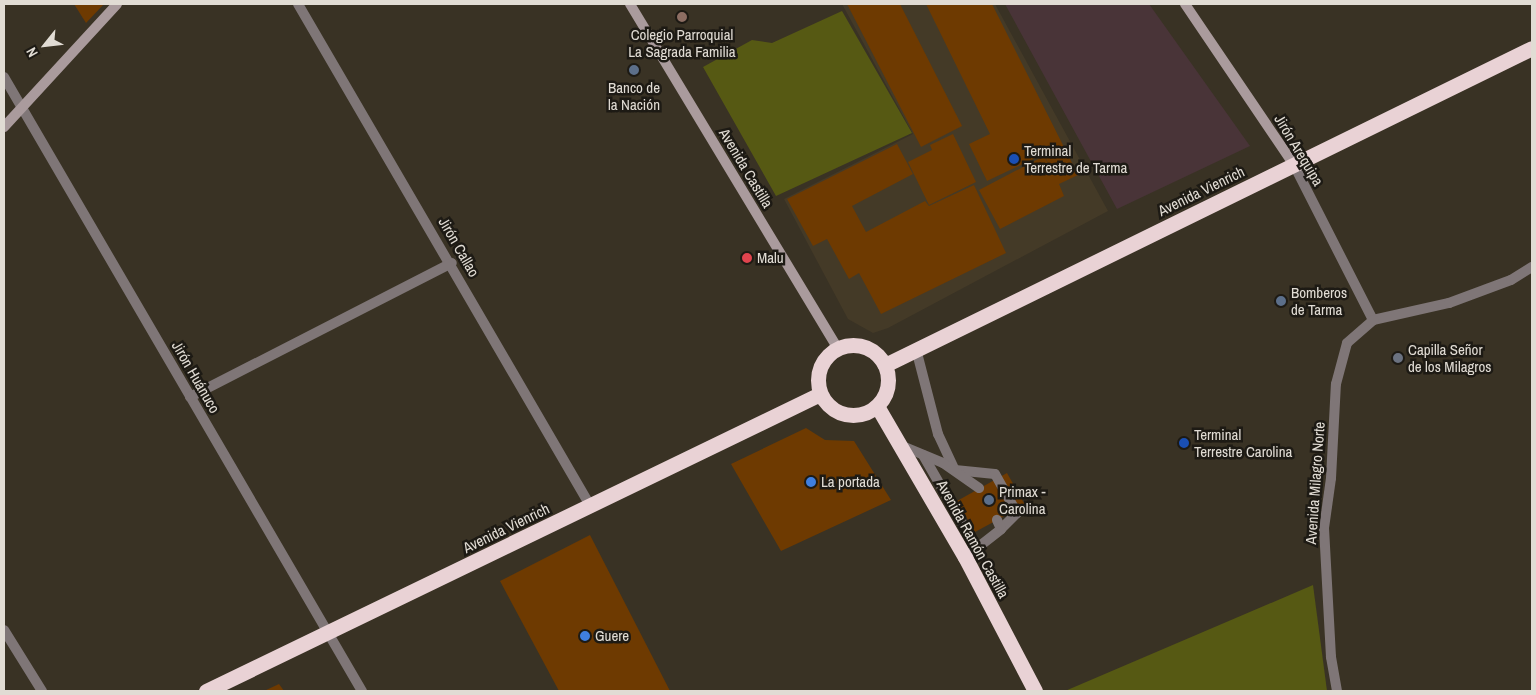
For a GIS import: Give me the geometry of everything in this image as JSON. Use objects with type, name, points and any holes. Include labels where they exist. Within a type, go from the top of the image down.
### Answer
[{"type":"highway","name":"Avenida Vienrich","points":[[885,365],[1532,48]]},
{"type":"highway","points":[[859,345],[870,348],[885,365],[888,386],[877,406],[862,414],[846,415],[831,407],[820,394],[818,372],[822,362],[837,347],[859,345]]},
{"type":"highway","name":"Avenida Vienrich","points":[[206,691],[591,507],[820,394]]},
{"type":"highway","name":"Avenida Ramón Castilla","points":[[877,406],[900,445],[971,553],[1035,691]]},
{"type":"main road","points":[[4,127],[23,110],[117,4]]},
{"type":"main road","name":"Avenida Castilla","points":[[630,4],[837,347]]},
{"type":"main road","name":"Jirón Arequipa","points":[[1185,4],[1294,165]]},
{"type":"street","name":"Jirón Callao","points":[[298,4],[452,263],[591,507]]},
{"type":"street","name":"Jirón Huánuco","points":[[4,77],[362,691]]},
{"type":"street","name":"Jirón Arequipa","points":[[1294,165],[1373,320]]},
{"type":"street","points":[[190,397],[452,263]]},
{"type":"street","points":[[1373,320],[1449,303],[1511,280],[1532,267]]},
{"type":"street","name":"Avenida Milagro Norte","points":[[1337,691],[1331,657],[1324,528],[1331,478],[1336,384],[1347,343],[1373,320]]},
{"type":"street","points":[[916,349],[938,434],[955,470]]},
{"type":"street","points":[[900,445],[955,470],[979,488]]},
{"type":"street","points":[[923,455],[971,553],[999,524],[1017,513],[995,474],[955,470]]},
{"type":"street","points":[[4,630],[42,691]]},
{"type":"shaded area","points":[[842,4],[995,4],[1108,211],[888,328],[873,333],[848,319],[784,199],[913,134]]},
{"type":"shaded area","points":[[1005,4],[1149,4],[1250,146],[1117,209]]},
{"type":"shaded area","points":[[842,11],[912,133],[776,196],[703,67],[752,40],[772,43]]},
{"type":"shaded area","points":[[1313,585],[1327,691],[1065,691]]},
{"type":"building","points":[[74,4],[104,4],[86,23]]},
{"type":"building","points":[[847,4],[900,4],[962,126],[921,147]]},
{"type":"building","points":[[926,4],[992,4],[1078,175],[1059,184],[1064,196],[1000,229],[979,190],[1044,156],[1049,165],[1044,154],[987,181],[969,144],[990,134]]},
{"type":"building","points":[[953,134],[976,182],[929,205],[908,162],[932,150],[930,145]]},
{"type":"building","points":[[897,144],[913,174],[852,206],[866,232],[925,201],[929,206],[974,185],[1006,253],[881,314],[859,273],[849,279],[827,239],[813,246],[787,199]]},
{"type":"building","name":"La portada","points":[[806,428],[825,440],[854,441],[891,500],[781,551],[731,464]]},
{"type":"building","points":[[1007,473],[1025,505],[975,532],[957,501]]},
{"type":"building","name":"Guere","points":[[590,535],[670,691],[559,691],[500,581]]},
{"type":"building","points":[[279,684],[284,691],[264,691]]},
{"type":"place","name":"Colegio Parroquial La Sagrada Familia","points":[[682,17]]},
{"type":"place","name":"Banco de la Nación","points":[[634,70]]},
{"type":"place","name":"Terminal Terrestre de Tarma","points":[[1014,159]]},
{"type":"place","name":"Malu","points":[[747,258]]},
{"type":"place","name":"Bomberos de Tarma","points":[[1281,301]]},
{"type":"place","name":"Capilla Señor de los Milagros","points":[[1398,358]]},
{"type":"place","name":"Terminal Terrestre Carolina","points":[[1184,443]]},
{"type":"place","name":"La portada","points":[[811,482]]},
{"type":"place","name":"Primax - Carolina","points":[[989,500]]},
{"type":"place","name":"Guere","points":[[585,636]]}]
